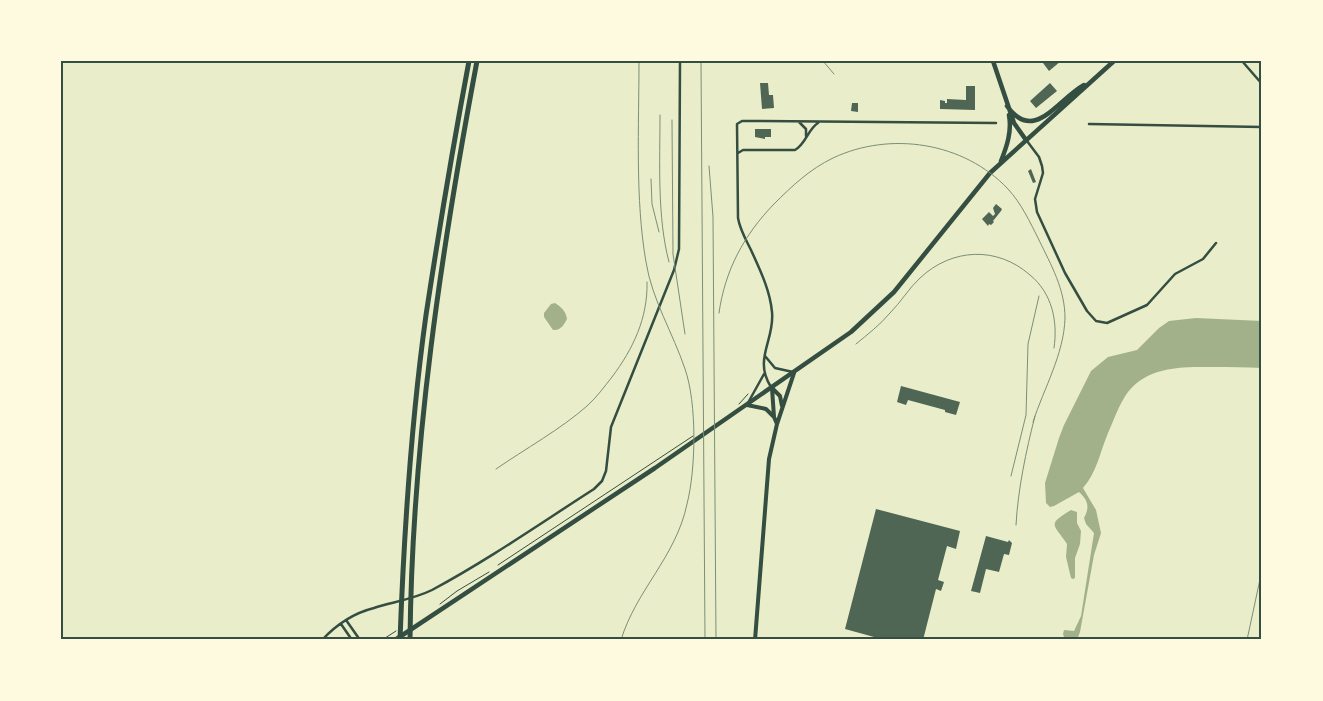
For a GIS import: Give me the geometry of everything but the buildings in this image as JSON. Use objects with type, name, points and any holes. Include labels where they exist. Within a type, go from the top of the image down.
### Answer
[{"type":"highway","points":[[400,640],[411,454],[426,317],[450,165],[469,61]]},
{"type":"highway","points":[[410,640],[414,519],[434,318],[457,167],[477,61]]},
{"type":"main road","points":[[993,61],[1007,106],[1016,127],[1026,140]]},
{"type":"main road","points":[[395,640],[747,405],[851,332],[881,305],[915,268],[979,185],[1000,163],[1114,61]]},
{"type":"main road","points":[[1007,106],[1016,118],[1023,121],[1037,121],[1074,91],[1090,82]]},
{"type":"main road","points":[[1000,163],[1009,140],[1010,127],[1007,106]]},
{"type":"main road","points":[[755,640],[769,462],[782,406],[794,372]]},
{"type":"main road","points":[[772,388],[780,396],[782,406]]},
{"type":"main road","points":[[772,388],[774,417],[777,424]]},
{"type":"main road","points":[[747,405],[766,409],[774,417]]},
{"type":"street","points":[[322,640],[346,620],[369,609],[409,599],[430,591],[495,554],[602,481],[608,462],[608,438],[611,428],[674,270],[679,249],[680,61]]},
{"type":"street","points":[[1242,61],[1262,84]]},
{"type":"street","points":[[747,405],[764,374],[764,355],[772,324],[772,309],[763,278],[739,224],[738,124],[742,121],[996,123]]},
{"type":"street","points":[[798,121],[806,129],[806,138]]},
{"type":"street","points":[[737,155],[742,150],[795,150],[801,146],[813,127],[820,122]]},
{"type":"street","points":[[1089,124],[1262,127]]},
{"type":"street","points":[[1026,140],[1039,157],[1042,166],[1035,201],[1038,212],[1065,273],[1087,311],[1096,321],[1107,323],[1147,304],[1175,274],[1203,258],[1216,243]]},
{"type":"street","points":[[764,355],[775,368],[794,372]]},
{"type":"street","points":[[764,374],[772,388]]},
{"type":"street","points":[[346,620],[360,640]]},
{"type":"street","points":[[341,624],[352,640]]},
{"type":"path","points":[[734,408],[749,393]]},
{"type":"path","points":[[496,567],[697,433]]},
{"type":"path","points":[[435,608],[457,591],[492,570]]},
{"type":"path","points":[[382,640],[398,630]]},
{"type":"shaded area","points":[[555,303],[566,314],[567,319],[560,329],[553,330],[544,317],[544,313],[551,304]]},
{"type":"shaded area","points":[[1196,318],[1262,321],[1262,368],[1193,367],[1169,369],[1146,377],[1128,392],[1105,440],[1095,469],[1083,488],[1096,510],[1101,533],[1094,555],[1080,632],[1077,640],[1065,640],[1064,630],[1074,631],[1081,616],[1094,533],[1086,524],[1084,518],[1087,504],[1079,492],[1054,506],[1050,507],[1046,503],[1045,483],[1064,425],[1091,371],[1108,357],[1137,350],[1159,328],[1169,321]]},
{"type":"shaded area","points":[[1071,510],[1077,512],[1077,523],[1081,531],[1080,544],[1075,558],[1075,578],[1073,579],[1071,578],[1066,557],[1067,544],[1055,525],[1058,519]]},
{"type":"railway","points":[[621,640],[636,605],[674,541],[682,523],[690,490],[694,436],[689,383],[653,290],[646,262],[640,213],[638,162],[639,61]]},
{"type":"railway","points":[[701,61],[705,640]]},
{"type":"railway","points":[[823,61],[834,74]]},
{"type":"railway","points":[[660,115],[661,208],[669,262]]},
{"type":"railway","points":[[672,120],[673,254],[685,334]]},
{"type":"railway","points":[[719,313],[731,268],[745,241],[774,204],[809,173],[833,158],[855,150],[878,145],[902,144],[948,151],[990,173],[1013,194],[1032,226],[1060,287],[1064,307],[1064,331],[1057,358],[1033,422]]},
{"type":"railway","points":[[709,166],[713,217],[716,640]]},
{"type":"railway","points":[[651,179],[652,204],[659,232]]},
{"type":"railway","points":[[856,344],[882,322],[916,282],[933,268],[960,256],[975,254],[1003,259],[1017,266],[1038,282],[1052,308],[1055,328],[1054,348]]},
{"type":"railway","points":[[496,469],[566,423],[587,406],[600,392],[620,366],[633,344],[645,308],[647,282]]},
{"type":"railway","points":[[1011,476],[1026,415],[1028,344],[1039,296]]},
{"type":"railway","points":[[1016,525],[1023,470],[1035,416]]},
{"type":"railway","points":[[1247,640],[1262,570]]}]
